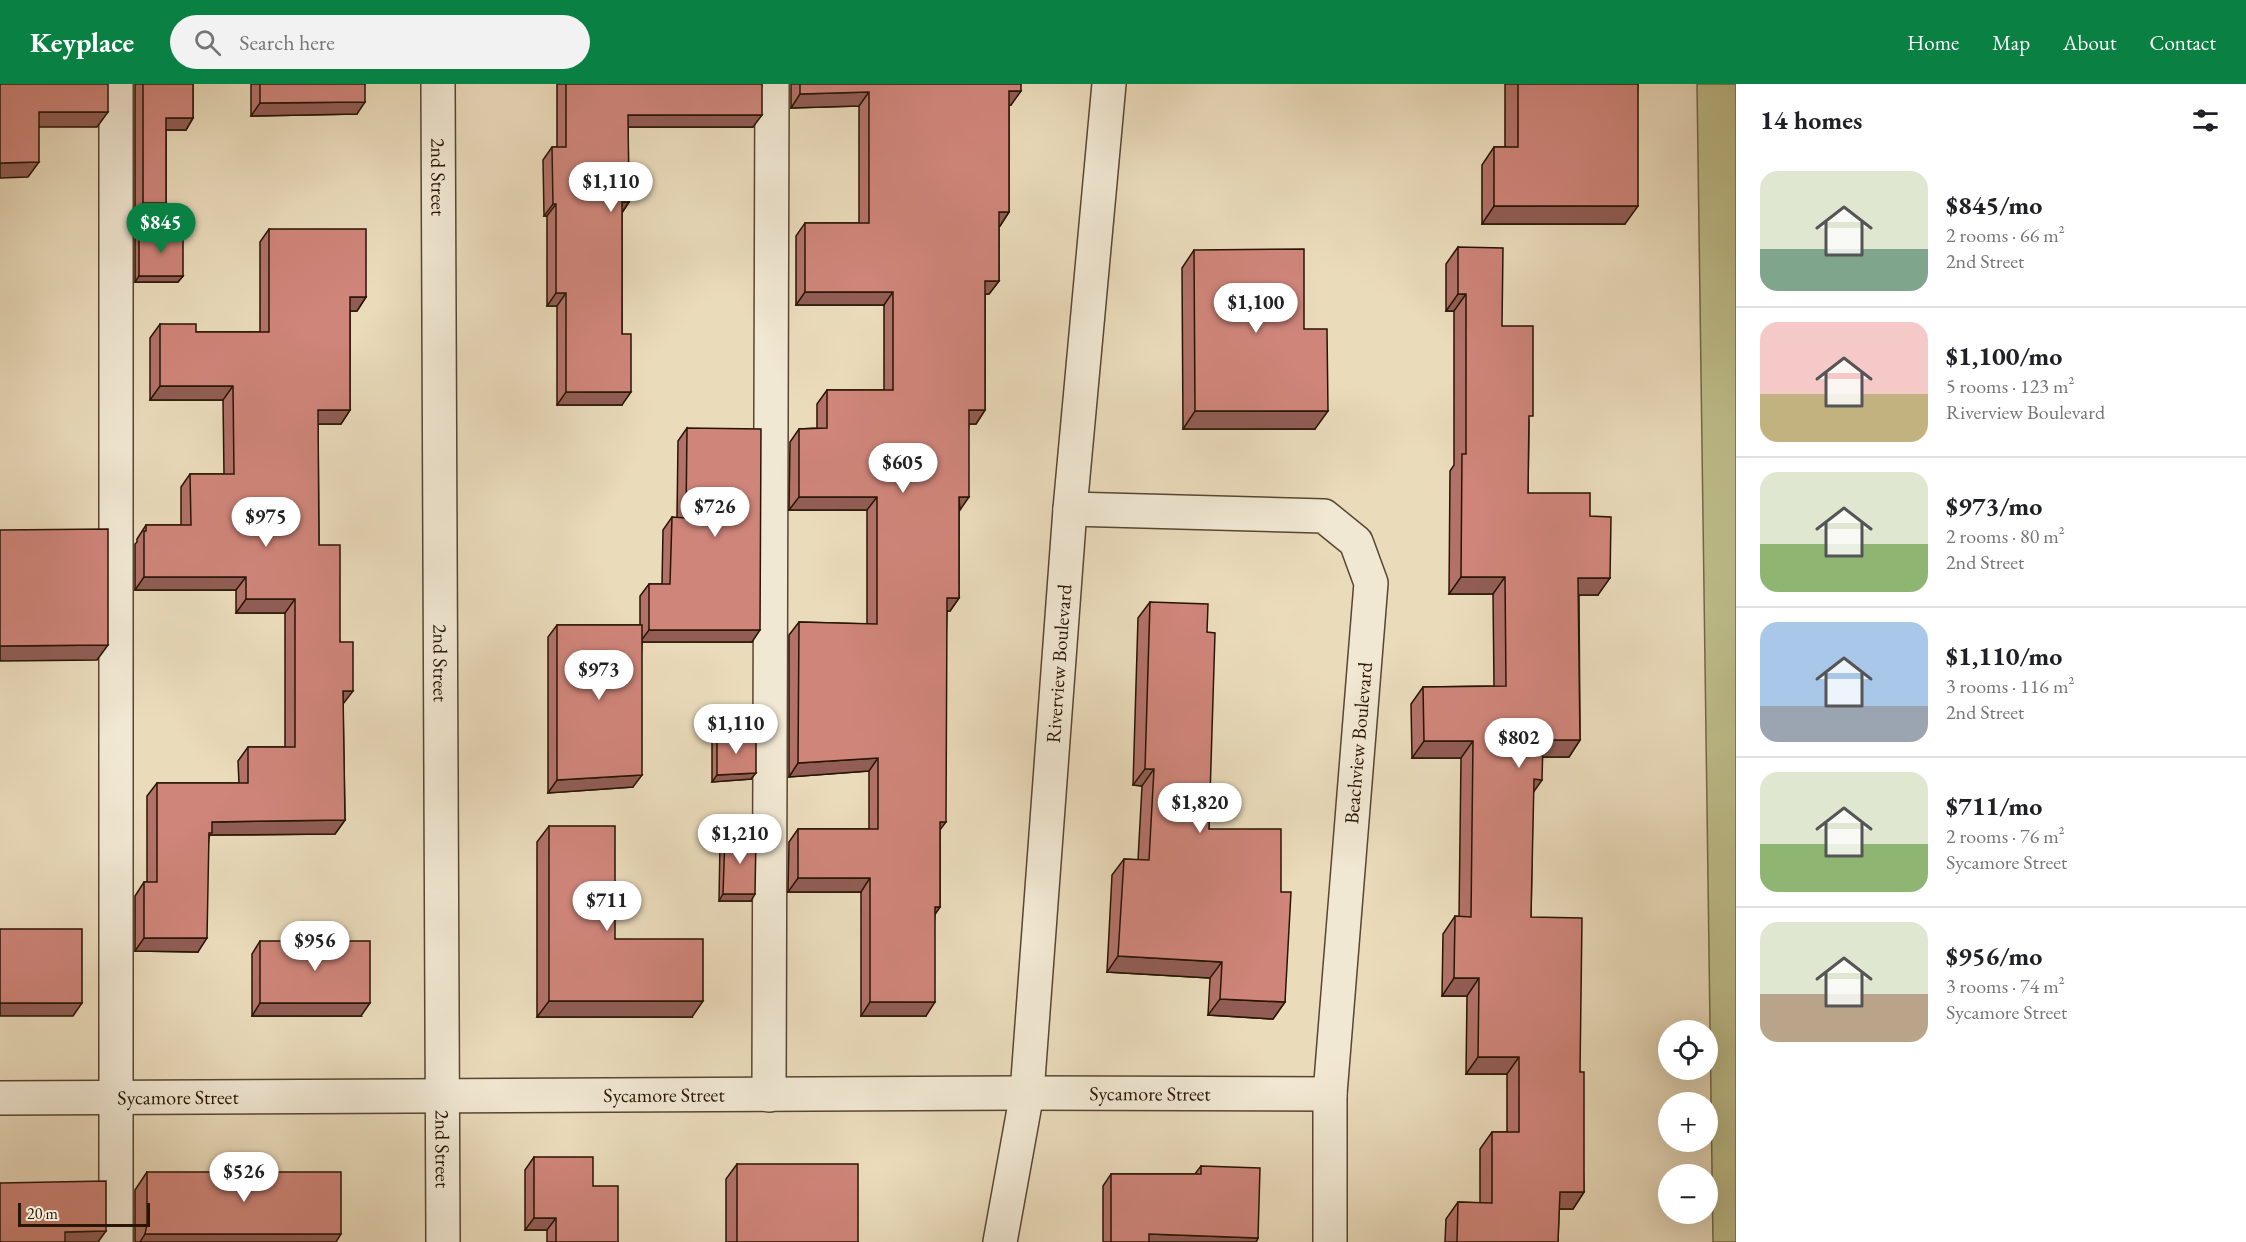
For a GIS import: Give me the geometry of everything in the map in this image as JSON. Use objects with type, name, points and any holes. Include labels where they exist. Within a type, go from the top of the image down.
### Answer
[{"type":"street","points":[[116,84],[116,1242]]},
{"type":"street","name":"2nd Street","points":[[438,84],[443,1242]]},
{"type":"street","points":[[769,1095],[772,84]]},
{"type":"street","name":"Riverview Boulevard","points":[[1000,1242],[1027,1093],[1070,509],[1109,84]]},
{"type":"street","name":"Beachview Boulevard","points":[[1070,509],[1324,516],[1356,542],[1371,583],[1330,1094],[1330,1242]]},
{"type":"street","name":"Sycamore Street","points":[[0,1098],[1027,1093],[1330,1094]]},
{"type":"green space","points":[[1697,84],[1736,84],[1736,1242],[1713,1242],[1713,1224],[1718,1224],[1718,1164],[1712,1164],[1712,1152],[1718,1152],[1718,1092],[1711,1092],[1711,1080],[1718,1080],[1718,1020],[1710,1020]]},
{"type":"building","points":[[0,84],[108,84],[108,112],[39,112],[39,162],[0,163]]},
{"type":"building","points":[[143,84],[193,84],[193,118],[166,118],[166,203],[143,203]]},
{"type":"building","points":[[260,84],[365,84],[365,102],[260,103]]},
{"type":"building","points":[[566,84],[762,84],[762,115],[628,115],[629,202],[622,202],[622,334],[631,334],[631,392],[566,392],[566,293],[556,293],[556,204],[553,204],[552,147],[566,147]]},
{"type":"building","points":[[800,84],[1021,84],[1021,91],[1009,91],[1009,212],[999,212],[999,281],[985,281],[985,410],[969,410],[969,497],[959,497],[959,598],[947,598],[946,822],[940,822],[940,907],[935,907],[935,1002],[870,1002],[870,878],[798,878],[798,829],[878,829],[878,758],[798,763],[799,622],[877,624],[877,497],[799,497],[799,429],[827,428],[827,390],[893,390],[893,292],[805,292],[805,223],[869,223],[869,92],[800,94]]},
{"type":"building","points":[[1518,84],[1638,84],[1638,206],[1494,206],[1494,147],[1518,147]]},
{"type":"building","points":[[269,229],[366,229],[366,297],[350,297],[350,410],[318,410],[319,545],[340,545],[340,642],[353,642],[353,691],[343,691],[345,820],[212,822],[212,833],[209,833],[207,938],[144,938],[144,882],[157,882],[157,783],[248,783],[248,747],[295,747],[295,599],[246,599],[246,577],[144,577],[146,525],[191,525],[190,474],[234,474],[233,386],[160,386],[160,324],[196,324],[196,332],[269,332]]},
{"type":"building","points":[[139,232],[183,232],[183,276],[139,276]]},
{"type":"building","points":[[1458,247],[1503,248],[1502,326],[1533,326],[1533,416],[1529,416],[1528,493],[1590,493],[1590,516],[1611,517],[1610,578],[1578,578],[1580,740],[1543,740],[1542,780],[1534,779],[1531,917],[1582,918],[1580,1072],[1584,1072],[1584,1192],[1560,1192],[1558,1242],[1457,1242],[1458,1202],[1492,1203],[1492,1132],[1519,1132],[1519,1057],[1478,1057],[1479,978],[1454,978],[1455,916],[1471,917],[1473,741],[1424,741],[1423,687],[1506,686],[1505,577],[1461,577],[1462,454],[1466,454],[1466,294],[1458,294]]},
{"type":"building","points":[[1304,249],[1304,329],[1327,329],[1328,411],[1195,411],[1194,250]]},
{"type":"building","points":[[687,428],[761,429],[760,630],[649,630],[649,584],[670,584],[672,517],[686,518]]},
{"type":"building","points":[[108,529],[108,645],[0,646],[0,530]]},
{"type":"building","points":[[1150,602],[1208,604],[1207,632],[1215,633],[1209,829],[1281,829],[1281,892],[1291,892],[1285,1002],[1220,999],[1222,962],[1118,956],[1124,859],[1149,860],[1154,769],[1145,769]]},
{"type":"building","points":[[557,625],[642,625],[642,775],[557,780]]},
{"type":"building","points":[[717,736],[756,736],[756,773],[717,775]]},
{"type":"building","points":[[549,826],[615,826],[615,939],[703,939],[703,1001],[549,1001]]},
{"type":"building","points":[[725,836],[756,836],[755,894],[723,894]]},
{"type":"building","points":[[0,929],[82,929],[82,1003],[0,1003]]},
{"type":"building","points":[[260,941],[370,941],[370,1003],[260,1003]]},
{"type":"building","points":[[534,1157],[593,1157],[593,1186],[618,1186],[618,1242],[556,1242],[556,1218],[534,1218]]},
{"type":"building","points":[[737,1164],[858,1164],[858,1242],[737,1242]]},
{"type":"building","points":[[1201,1166],[1260,1168],[1258,1238],[1149,1234],[1149,1242],[1111,1242],[1111,1174],[1201,1174]]},
{"type":"building","points":[[147,1172],[341,1172],[341,1234],[145,1234]]},
{"type":"building","points":[[106,1181],[106,1231],[65,1232],[65,1242],[0,1242],[0,1183]]}]
